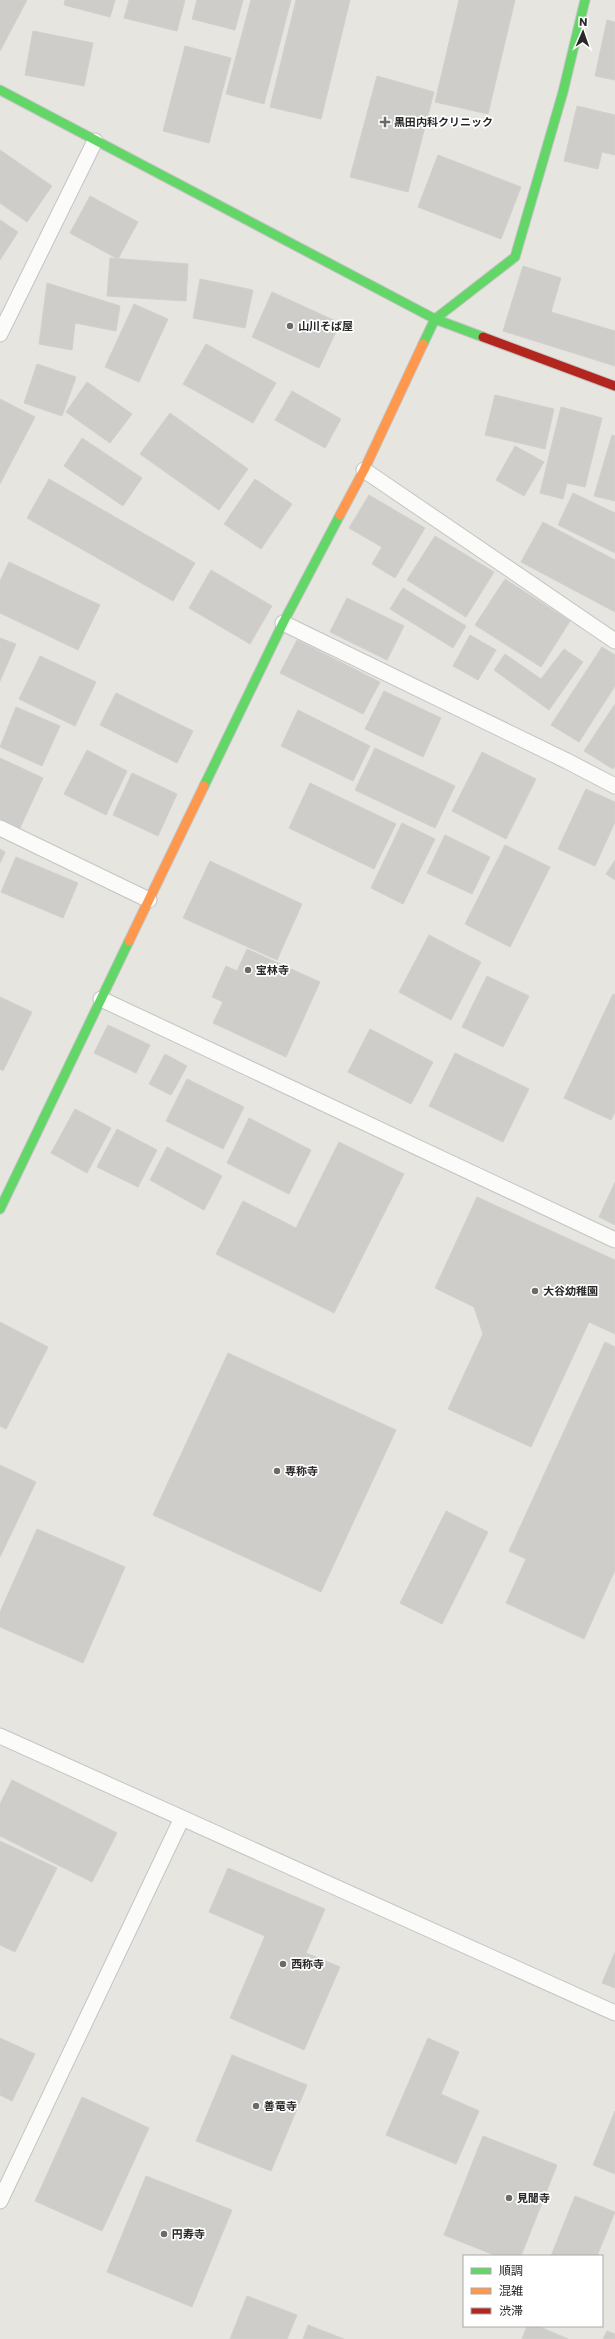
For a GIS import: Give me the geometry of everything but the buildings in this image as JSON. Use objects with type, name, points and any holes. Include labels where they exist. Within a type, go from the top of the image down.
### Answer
[{"type":"street","points":[[0,1209],[283,623],[364,470],[436,319],[515,257],[563,92],[585,0]]},
{"type":"street","points":[[0,90],[436,319],[615,386]]},
{"type":"lane","points":[[0,334],[95,141]]},
{"type":"lane","points":[[364,470],[615,641]]},
{"type":"lane","points":[[283,623],[567,761],[615,786]]},
{"type":"lane","points":[[0,828],[149,900]]},
{"type":"lane","points":[[101,999],[615,1240]]},
{"type":"lane","points":[[0,1736],[615,2014]]},
{"type":"lane","points":[[0,2201],[182,1818]]},
{"type":"traffic: fast","points":[[423,344],[435,319],[515,257],[563,92],[585,0]]},
{"type":"traffic: fast","points":[[0,90],[435,319],[483,337]]},
{"type":"traffic: fast","points":[[204,786],[283,623],[340,515]]},
{"type":"traffic: fast","points":[[0,1209],[129,941]]},
{"type":"traffic: slow","points":[[340,515],[364,470],[423,344]]},
{"type":"traffic: slow","points":[[129,941],[204,786]]},
{"type":"traffic: jam","points":[[483,337],[615,386]]},
{"type":"place","name":"黒田内科クリニック","points":[[385,122]]},
{"type":"place","name":"山川そば屋","points":[[290,326]]},
{"type":"place","name":"宝林寺","points":[[248,970]]},
{"type":"place","name":"大谷幼稚園","points":[[535,1291]]},
{"type":"place","name":"専称寺","points":[[277,1471]]},
{"type":"place","name":"西称寺","points":[[283,1964]]},
{"type":"place","name":"善竜寺","points":[[256,2106]]},
{"type":"place","name":"見聞寺","points":[[509,2198]]},
{"type":"place","name":"円寿寺","points":[[164,2234]]}]
